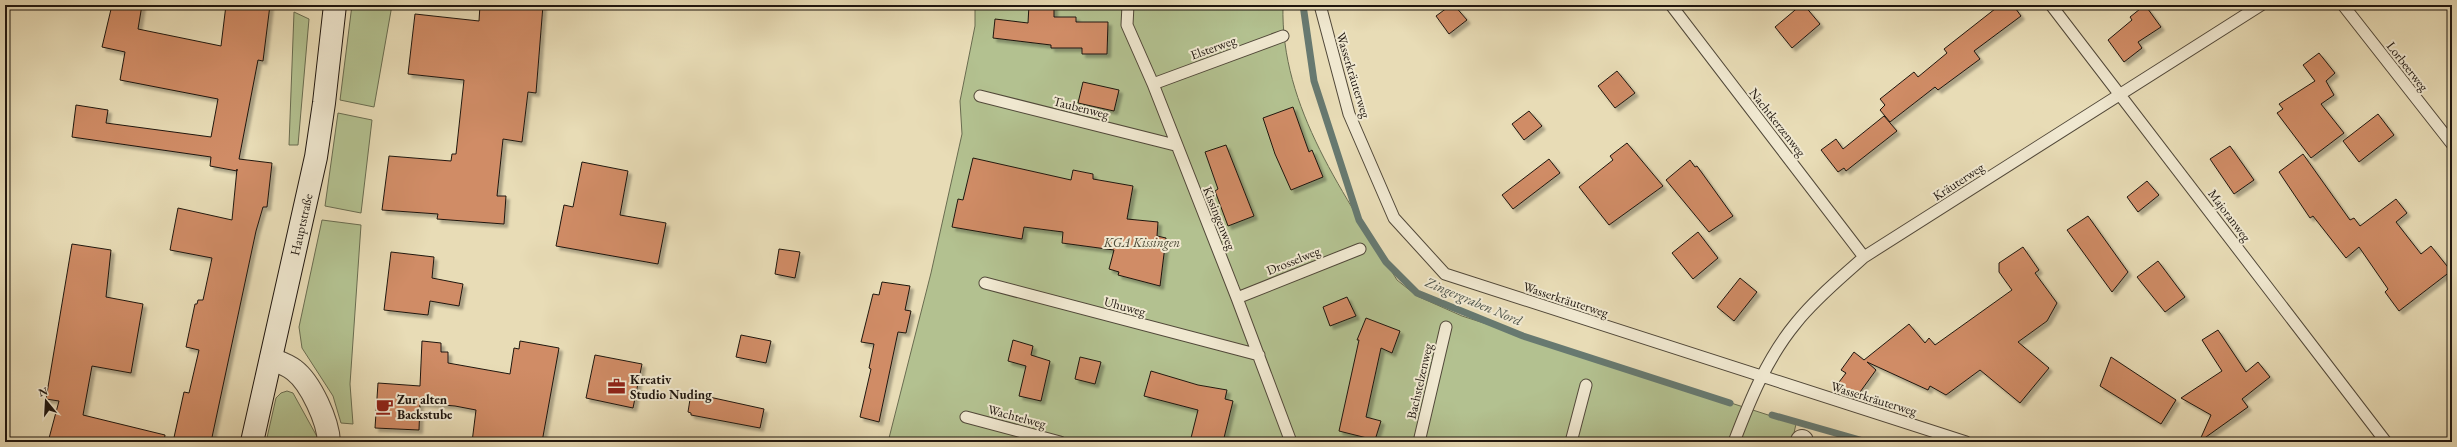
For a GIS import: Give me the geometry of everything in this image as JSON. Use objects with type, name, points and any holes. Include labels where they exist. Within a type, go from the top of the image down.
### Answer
[{"type":"street","name":"Hauptstraße","points":[[252,442],[272,359],[316,157],[324,103],[335,5]]},
{"type":"street","points":[[272,359],[294,370],[311,389],[320,408],[329,442]]},
{"type":"lane","name":"Kissingenweg","points":[[1128,5],[1127,25],[1153,84],[1175,145],[1259,355],[1291,442]]},
{"type":"lane","name":"Wasserkräuterweg","points":[[1320,5],[1349,114],[1394,218],[1445,274],[1760,377],[1966,442]]},
{"type":"lane","name":"Nachtkerzenweg","points":[[1671,5],[1864,257]]},
{"type":"lane","name":"Majoranweg","points":[[2051,5],[2386,442]]},
{"type":"lane","name":"Kräuterweg","points":[[1734,442],[1760,377],[1795,324],[1815,302],[1864,257],[2261,5]]},
{"type":"lane","name":"Lorbeerweg","points":[[2343,5],[2452,144]]},
{"type":"lane","name":"Elsterweg","points":[[1153,84],[1283,36]]},
{"type":"lane","name":"Taubenweg","points":[[980,96],[1175,145]]},
{"type":"lane","name":"Drosselweg","points":[[1237,298],[1360,249]]},
{"type":"lane","name":"Uhuweg","points":[[985,283],[1259,355]]},
{"type":"lane","name":"Bachstelzenweg","points":[[1418,442],[1446,327]]},
{"type":"lane","points":[[1571,442],[1586,385]]},
{"type":"lane","name":"Wachtelweg","points":[[966,417],[1060,442]]},
{"type":"green space","points":[[352,5],[392,5],[374,107],[340,100]]},
{"type":"green space","name":"KGA Kissingen","points":[[975,5],[1283,5],[1285,43],[1292,80],[1304,115],[1320,150],[1338,183],[1397,280],[1417,296],[1462,316],[1796,424],[1792,442],[888,442],[931,273],[962,134],[960,101],[975,26]]},
{"type":"green space","points":[[294,12],[309,19],[298,145],[289,145]]},
{"type":"green space","points":[[338,113],[372,120],[361,213],[325,206]]},
{"type":"green space","points":[[322,220],[361,225],[350,384],[353,424],[341,423],[333,396],[302,348],[299,327]]},
{"type":"green space","points":[[287,391],[293,393],[320,442],[266,442],[276,398],[281,393]]},
{"type":"building","points":[[112,5],[142,5],[138,29],[221,46],[226,5],[270,5],[263,61],[258,60],[239,159],[272,163],[267,207],[263,207],[256,231],[211,442],[173,442],[184,392],[189,393],[199,350],[186,347],[195,304],[197,304],[198,300],[203,300],[212,258],[170,250],[178,208],[232,220],[237,171],[210,166],[211,157],[72,137],[76,105],[108,110],[106,123],[211,137],[218,99],[120,80],[125,52],[102,47]]},
{"type":"building","points":[[480,5],[543,5],[536,93],[528,92],[522,142],[503,139],[497,196],[506,196],[504,224],[437,219],[438,214],[382,210],[389,156],[451,161],[452,154],[456,154],[464,80],[408,74],[415,14],[479,21]]},
{"type":"building","points":[[1029,5],[1054,5],[1054,17],[1076,17],[1076,22],[1108,22],[1107,54],[1082,54],[1082,48],[1051,48],[1051,45],[993,38],[995,19],[1028,23]]},
{"type":"building","points":[[1451,5],[1454,5],[1467,20],[1449,34],[1436,16]]},
{"type":"building","points":[[1801,5],[1804,5],[1820,24],[1792,48],[1775,27]]},
{"type":"building","points":[[2000,5],[2013,5],[2021,16],[1974,51],[1980,59],[1938,90],[1935,87],[1890,122],[1880,110],[1885,105],[1880,99],[1914,72],[1918,77],[1947,53],[1944,49]]},
{"type":"building","points":[[2145,5],[2161,27],[2138,42],[2142,48],[2124,62],[2108,40],[2132,20],[2130,17]]},
{"type":"building","points":[[2319,53],[2335,73],[2326,81],[2334,95],[2321,104],[2344,133],[2311,158],[2277,113],[2283,109],[2279,104],[2315,81],[2303,65]]},
{"type":"building","points":[[1617,71],[1635,93],[1615,108],[1598,86]]},
{"type":"building","points":[[1083,82],[1119,90],[1114,111],[1078,103]]},
{"type":"building","points":[[1293,107],[1309,152],[1312,150],[1323,177],[1291,190],[1275,154],[1263,118]]},
{"type":"building","points":[[1529,111],[1542,126],[1524,140],[1512,124]]},
{"type":"building","points":[[2378,114],[2394,135],[2359,162],[2343,141]]},
{"type":"building","points":[[1884,116],[1897,131],[1846,171],[1844,168],[1838,172],[1821,150],[1836,139],[1843,149]]},
{"type":"building","points":[[1627,143],[1663,186],[1609,225],[1579,187],[1613,160],[1610,156]]},
{"type":"building","points":[[1226,145],[1254,216],[1228,226],[1215,191],[1218,189],[1205,152]]},
{"type":"building","points":[[2230,146],[2254,180],[2234,194],[2210,159]]},
{"type":"building","points":[[2303,154],[2350,220],[2354,218],[2360,226],[2396,199],[2407,213],[2396,222],[2421,254],[2431,246],[2451,271],[2399,311],[2385,292],[2388,289],[2359,247],[2346,258],[2313,216],[2310,218],[2279,172]]},
{"type":"building","points":[[973,158],[1071,180],[1073,170],[1093,174],[1093,179],[1133,186],[1127,219],[1158,222],[1157,236],[1166,238],[1160,286],[1118,275],[1119,272],[1109,269],[1114,250],[1062,243],[1063,232],[1024,227],[1022,239],[952,227],[958,199],[963,200]]},
{"type":"building","points":[[1549,159],[1560,173],[1513,209],[1502,195]]},
{"type":"building","points":[[1690,160],[1695,167],[1697,166],[1733,216],[1709,232],[1666,180]]},
{"type":"building","points":[[582,162],[628,171],[620,215],[666,223],[658,264],[556,246],[564,205],[573,207]]},
{"type":"building","points":[[2147,181],[2159,195],[2138,212],[2127,197]]},
{"type":"building","points":[[2088,216],[2128,272],[2112,292],[2067,230]]},
{"type":"building","points":[[1698,232],[1718,258],[1693,279],[1672,253]]},
{"type":"building","points":[[72,244],[111,250],[106,297],[143,304],[131,373],[92,366],[83,415],[165,435],[164,442],[48,442],[59,401],[46,399]]},
{"type":"building","points":[[2023,247],[2039,270],[2035,273],[2057,303],[2047,321],[2018,342],[2049,368],[2020,403],[1980,370],[1946,395],[1930,386],[1928,390],[1867,362],[1876,370],[1855,399],[1836,386],[1846,373],[1841,370],[1854,352],[1864,360],[1909,324],[1925,343],[1929,338],[1935,345],[2012,290],[1999,272],[1999,263]]},
{"type":"building","points":[[779,249],[800,252],[795,278],[775,274]]},
{"type":"building","points":[[391,252],[434,257],[432,278],[463,284],[459,306],[430,301],[428,315],[384,310]]},
{"type":"building","points":[[2158,261],[2185,297],[2165,312],[2137,277]]},
{"type":"building","points":[[1740,278],[1757,292],[1734,321],[1717,307]]},
{"type":"building","points":[[882,282],[910,286],[905,310],[911,311],[906,333],[898,332],[879,422],[860,417],[871,369],[869,368],[874,344],[861,342],[873,294],[879,295]]},
{"type":"building","points":[[1347,297],[1356,316],[1330,326],[1323,307]]},
{"type":"building","points":[[1366,318],[1400,331],[1392,353],[1381,348],[1366,417],[1381,421],[1375,440],[1339,431],[1359,340],[1357,340]]},
{"type":"building","points":[[2218,330],[2246,372],[2258,362],[2270,377],[2242,399],[2248,407],[2199,442],[2211,415],[2181,398],[2222,371],[2202,340]]},
{"type":"building","points":[[741,335],[771,341],[766,363],[736,357]]},
{"type":"building","points":[[1013,340],[1033,346],[1031,355],[1050,361],[1041,401],[1019,396],[1026,366],[1008,361]]},
{"type":"building","points":[[422,341],[441,343],[441,352],[448,352],[448,363],[510,374],[514,348],[519,349],[520,341],[559,348],[542,442],[472,442],[476,410],[455,406],[420,403],[419,430],[375,428],[378,383],[420,386]]},
{"type":"building","points":[[595,355],[642,364],[633,408],[586,398]]},
{"type":"building","points":[[1080,357],[1101,362],[1095,384],[1075,379]]},
{"type":"building","points":[[2111,357],[2176,400],[2161,424],[2100,386]]},
{"type":"building","points":[[1151,371],[1198,385],[1227,390],[1225,399],[1233,401],[1223,442],[1190,442],[1198,410],[1144,396]]},
{"type":"building","points":[[691,393],[764,409],[760,428],[691,415],[691,413],[688,412]]},
{"type":"waterway","name":"Zingergraben Nord","points":[[1303,5],[1314,81],[1359,220],[1386,262],[1417,293],[1523,336],[1730,403]]},
{"type":"waterway","points":[[1772,415],[1867,442]]},
{"type":"place","name":"Kreativ Studio Nuding","points":[[617,386]]},
{"type":"place","name":"Zur alten Backstube","points":[[384,406]]}]
